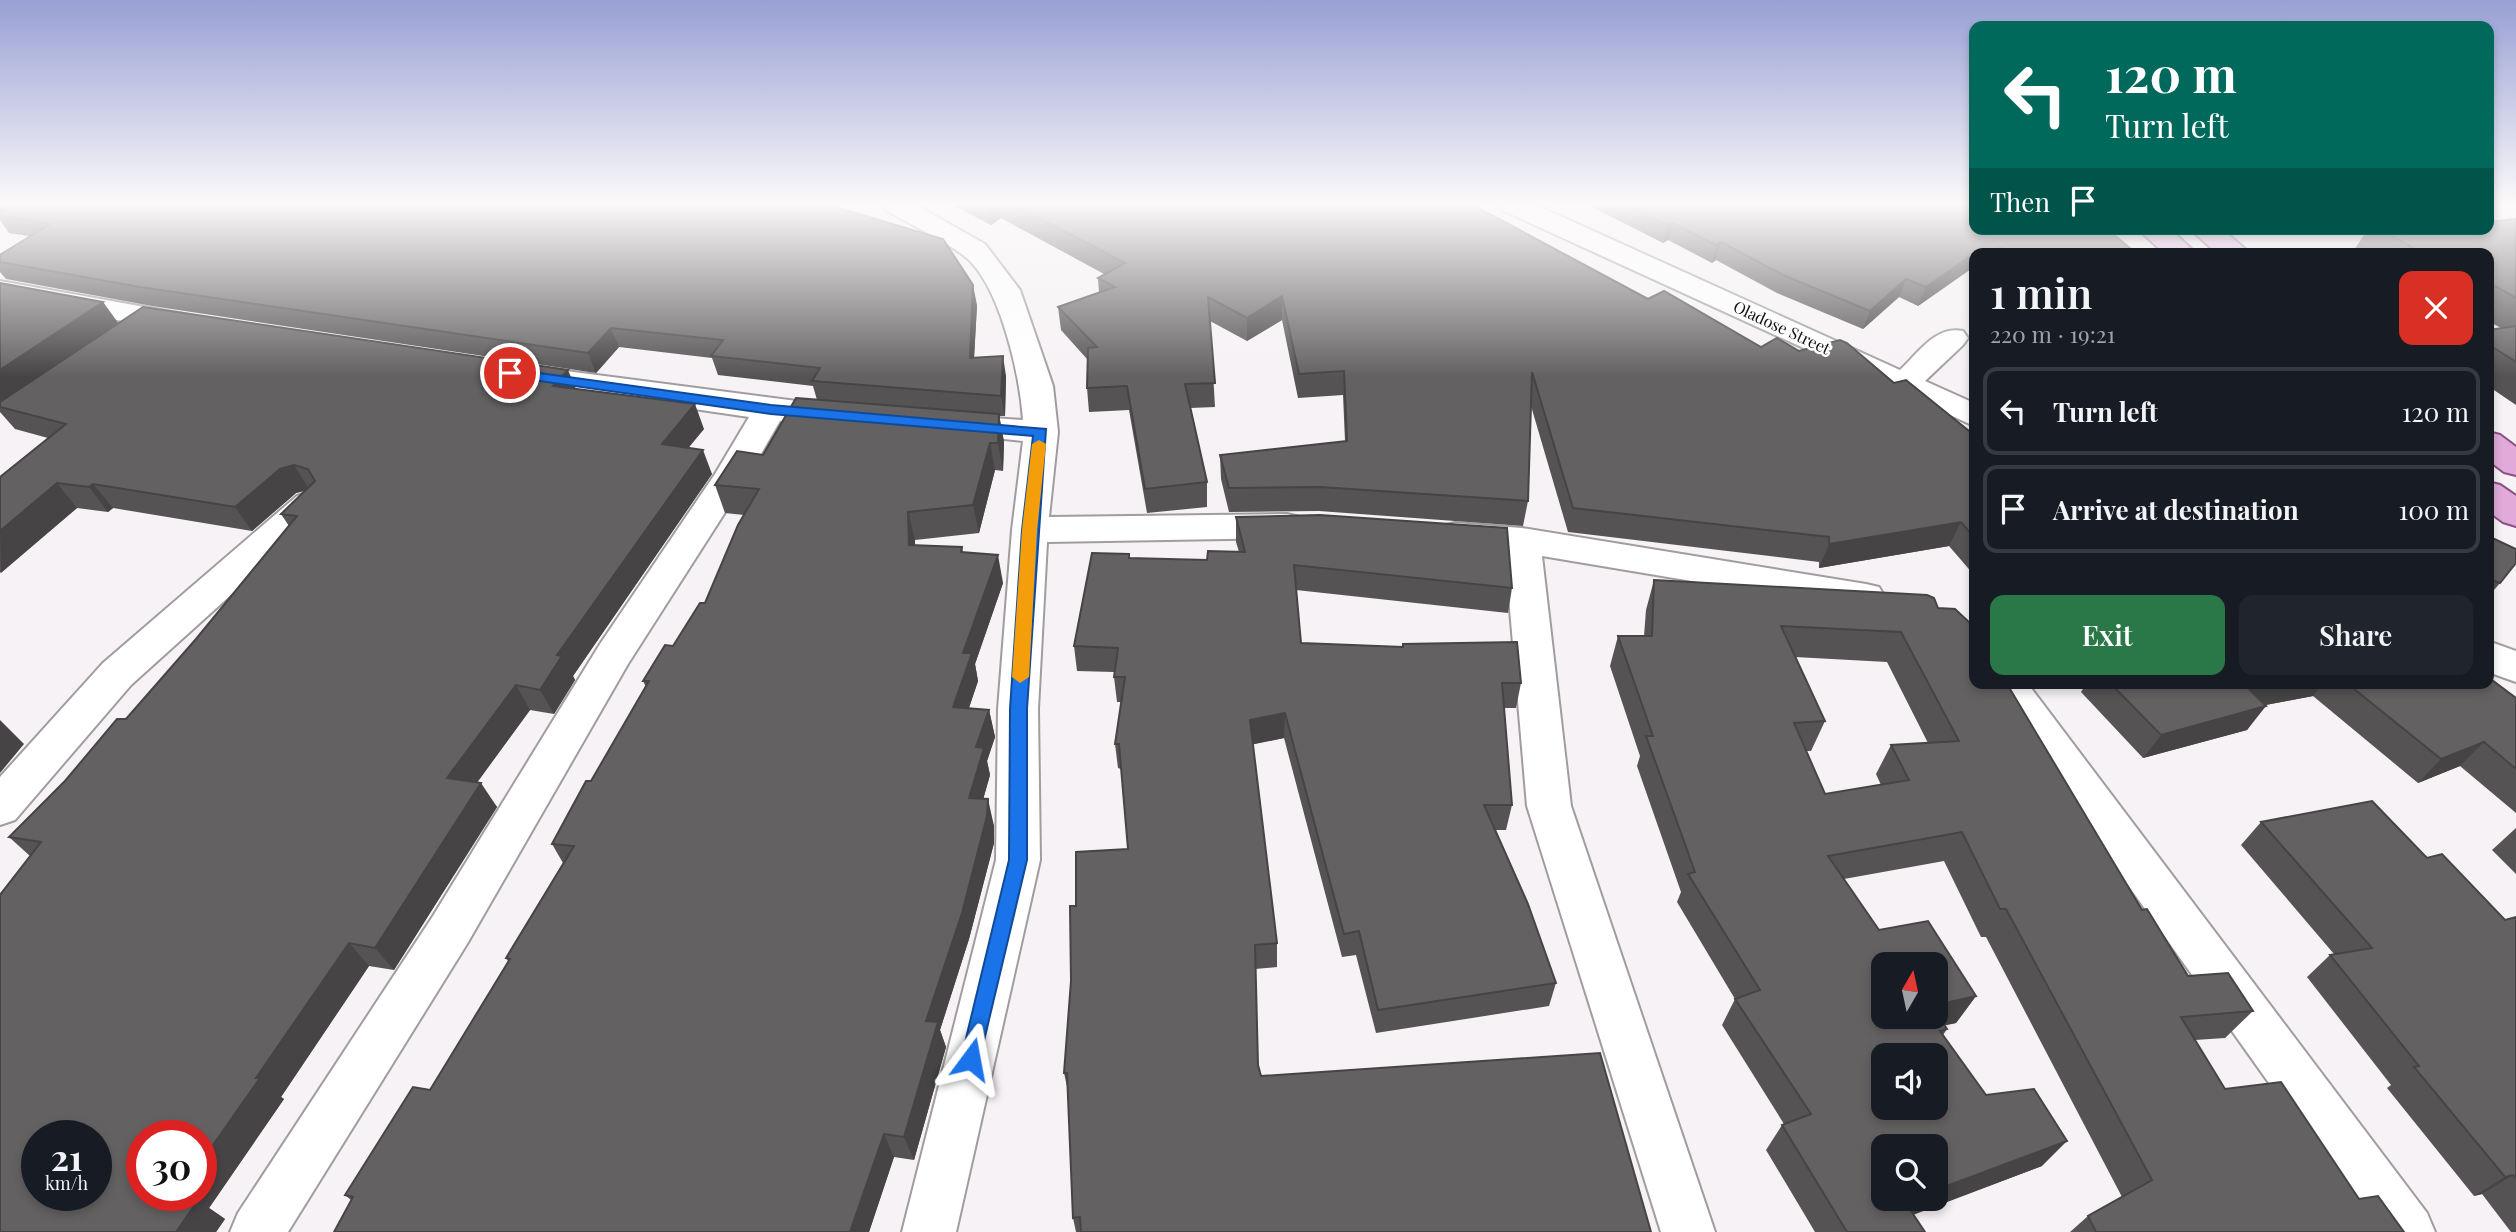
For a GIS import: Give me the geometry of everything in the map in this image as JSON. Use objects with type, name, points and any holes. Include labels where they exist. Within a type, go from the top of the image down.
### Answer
[{"type":"main road","points":[[2494,448],[2516,464]]},
{"type":"main road","points":[[2494,498],[2516,514]]},
{"type":"street","points":[[929,1232],[1018,860],[1018,709],[1030,530],[1041,432],[1037,386],[1005,290],[984,262]]},
{"type":"street","name":"Oladose Street","points":[[1640,262],[1969,414]]},
{"type":"street","points":[[0,290],[208,326]]},
{"type":"street","points":[[120,340],[152,318]]},
{"type":"street","points":[[1905,383],[1952,338]]},
{"type":"street","points":[[484,370],[771,410],[865,417]]},
{"type":"street","points":[[257,1232],[450,930],[614,654],[730,478],[771,410]]},
{"type":"street","points":[[919,422],[1041,432]]},
{"type":"street","points":[[0,807],[117,674],[310,504]]},
{"type":"street","points":[[1030,530],[1319,526]]},
{"type":"street","points":[[1427,534],[1522,540],[1905,604]]},
{"type":"street","points":[[1522,540],[1549,806],[1688,1232]]},
{"type":"street","points":[[2494,658],[2516,667]]},
{"type":"street","points":[[2009,689],[2409,1232]]},
{"type":"building","points":[[3,262],[958,262],[973,285],[970,358],[1003,356],[1001,396],[812,381],[820,368],[711,356],[723,340],[611,328],[588,353],[140,287]]},
{"type":"building","points":[[1580,262],[1648,299],[1664,291],[1761,347],[1777,338],[1799,351],[1840,340],[1894,383],[1906,380],[1969,431],[1969,531],[1961,522],[1829,544],[1829,537],[1573,508],[1532,372],[1528,501],[1320,487],[1229,488],[1220,455],[1347,441],[1344,371],[1299,374],[1282,296],[1247,318],[1208,297],[1215,383],[1185,384],[1207,482],[1145,489],[1127,386],[1087,388],[1088,348],[1097,347],[1058,307],[1115,287],[1098,278],[1125,263]]},
{"type":"building","points":[[1760,262],[1961,262],[1926,287],[1906,279],[1870,311]]},
{"type":"building","points":[[2494,262],[2516,262],[2516,298],[2494,285]]},
{"type":"building","points":[[0,283],[103,302],[0,370]]},
{"type":"building","points":[[143,307],[568,370],[553,386],[695,404],[662,444],[703,450],[557,655],[562,656],[540,690],[516,685],[447,778],[481,783],[375,948],[349,943],[217,1139],[217,1120],[126,1120],[126,1211],[190,1211],[176,1232],[0,1232],[0,895],[41,842],[9,837],[65,781],[117,719],[126,719],[196,639],[297,516],[281,514],[315,481],[308,469],[294,465],[280,469],[235,507],[93,484],[89,487],[57,483],[0,531],[0,477],[66,424],[0,407],[0,402]]},
{"type":"building","points":[[2516,326],[2516,362],[2494,348],[2494,329]]},
{"type":"building","points":[[796,398],[999,414],[998,443],[990,443],[973,505],[908,512],[909,545],[962,547],[961,552],[998,555],[963,653],[972,653],[953,707],[989,710],[976,747],[984,748],[969,798],[988,799],[987,816],[962,913],[926,1021],[938,1022],[904,1137],[884,1134],[850,1232],[334,1232],[353,1197],[345,1195],[413,1087],[430,1090],[510,959],[506,958],[574,846],[552,844],[586,781],[591,781],[649,681],[643,681],[665,645],[673,646],[700,603],[705,603],[738,525],[759,489],[715,485],[737,451],[763,455]]},
{"type":"building","points":[[1320,515],[1507,528],[1512,588],[1294,565],[1301,643],[1403,647],[1403,644],[1517,642],[1521,683],[1502,683],[1512,805],[1484,805],[1528,904],[1556,983],[1378,1010],[1359,931],[1344,934],[1285,713],[1250,720],[1277,943],[1255,945],[1258,1065],[1261,1076],[1600,1053],[1651,1232],[1081,1232],[1080,1217],[1073,1218],[1067,1073],[1064,1073],[1071,981],[1070,906],[1076,906],[1076,852],[1128,849],[1119,744],[1115,744],[1125,677],[1114,677],[1118,648],[1074,646],[1092,553],[1129,554],[1129,558],[1207,560],[1208,551],[1245,552],[1236,517]]},
{"type":"building","points":[[2494,539],[2516,549],[2516,563],[2500,583],[2494,580]]},
{"type":"building","points":[[1654,580],[1927,595],[1934,598],[1938,608],[1955,609],[1969,622],[1969,689],[2010,689],[2142,910],[2147,909],[2188,976],[2228,973],[2253,1011],[2181,1017],[2225,1089],[2281,1082],[2359,1199],[2378,1196],[2404,1232],[2096,1232],[2088,1216],[2152,1180],[2006,909],[2000,909],[1962,832],[1828,856],[1879,930],[1928,921],[1948,952],[1871,952],[1871,1029],[1947,1029],[1940,1031],[1986,1095],[2034,1089],[2067,1141],[1948,1186],[1948,1134],[1871,1134],[1871,1211],[1911,1211],[1925,1232],[1847,1232],[1782,1125],[1811,1114],[1735,999],[1760,990],[1688,874],[1695,872],[1646,736],[1653,736],[1618,636],[1652,636]],"holes":[[[1781,626],[1901,632],[1959,741],[1891,745],[1909,780],[1825,794],[1794,723],[1825,721]]]},
{"type":"building","points":[[2494,682],[2516,698],[2516,769],[2484,742],[2441,759],[2354,689],[2494,689]]},
{"type":"building","points":[[2116,689],[2249,689],[2266,706],[2161,735]]},
{"type":"building","points":[[2372,801],[2427,858],[2442,854],[2505,920],[2516,917],[2516,1178],[2513,1175],[2505,1177],[2414,1067],[2419,1066],[2330,955],[2372,948],[2261,822]]},
{"type":"building","points":[[1948,952],[1976,996],[1948,1002]]},
{"type":"slow traffic","points":[[1020,677],[1039,444]]},
{"type":"route","points":[[510,373],[771,410],[1041,432],[1030,530],[1018,709],[1018,860],[971,1059]]}]
